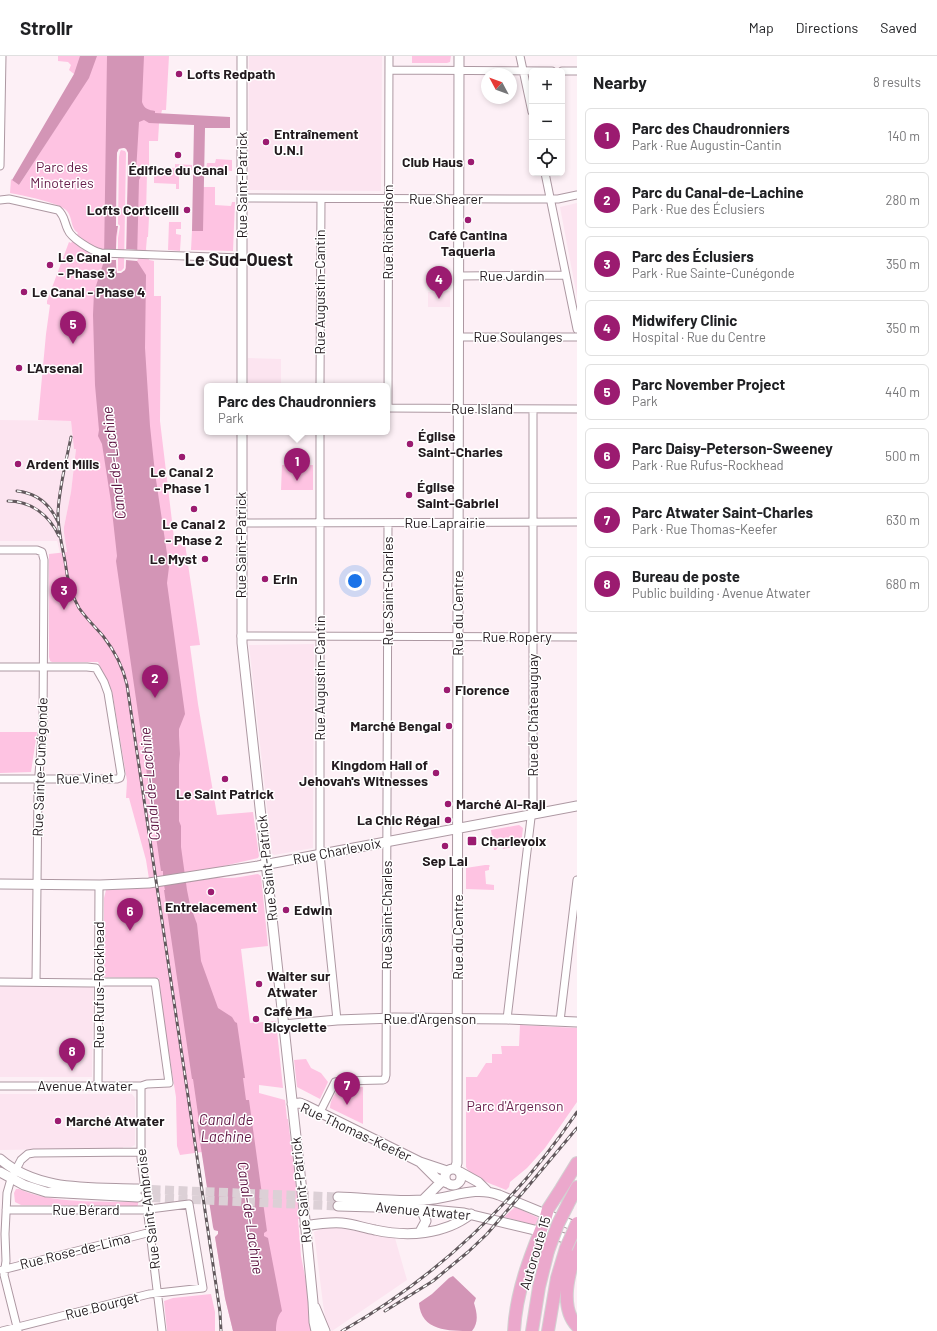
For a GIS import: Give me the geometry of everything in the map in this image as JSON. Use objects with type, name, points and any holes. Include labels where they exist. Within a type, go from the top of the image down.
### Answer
[{"type":"highway","points":[[514,1331],[517,1304],[522,1284],[545,1215],[577,1163]]},
{"type":"highway","name":"Autoroute 15","points":[[532,1331],[539,1287],[548,1251],[558,1224],[577,1187]]},
{"type":"highway","name":"Autoroute 15","points":[[548,1331],[555,1286],[574,1247],[577,1223]]},
{"type":"highway","points":[[574,1247],[568,1303],[570,1316],[577,1326]]},
{"type":"street","points":[[0,166],[2,56]]},
{"type":"street","name":"Rue Saint-Patrick","points":[[242,56],[242,383]]},
{"type":"street","name":"Rue Richardson","points":[[387,383],[389,56]]},
{"type":"street","name":"Rue du Centre","points":[[446,1177],[457,1164],[458,1146],[459,56]]},
{"type":"street","points":[[520,56],[530,104]]},
{"type":"street","points":[[389,70],[529,71]]},
{"type":"street","points":[[565,71],[577,71]]},
{"type":"street","points":[[546,176],[577,329]]},
{"type":"street","name":"Rue Shearer","points":[[242,198],[459,200],[550,199],[577,195]]},
{"type":"street","name":"Rue Augustin-Cantin","points":[[320,383],[321,199]]},
{"type":"street","points":[[0,200],[10,200],[58,210],[63,214],[68,230],[72,235],[95,251],[103,254],[242,258]]},
{"type":"street","name":"Rue Jardin","points":[[459,276],[565,275]]},
{"type":"street","name":"Rue Soulanges","points":[[459,337],[577,337]]},
{"type":"street","name":"Rue Island","points":[[390,408],[577,409]]},
{"type":"street","name":"Rue de Châteauguay","points":[[507,1018],[533,796],[533,409]]},
{"type":"street","name":"Rue Saint-Patrick","points":[[242,435],[242,636],[316,1331]]},
{"type":"street","name":"Rue Augustin-Cantin","points":[[320,435],[320,854],[337,1020]]},
{"type":"street","name":"Rue Saint-Charles","points":[[320,1112],[335,1082],[381,1080],[385,1079],[386,1075],[388,522]]},
{"type":"street","name":"Rue Laprairie","points":[[241,523],[577,522]]},
{"type":"street","name":"Rue Sainte-Cunégonde","points":[[0,550],[35,550],[42,552],[44,560],[43,723],[38,779],[36,982]]},
{"type":"street","name":"Rue Ropery","points":[[242,636],[577,637]]},
{"type":"street","points":[[0,667],[44,667]]},
{"type":"street","name":"Rue Vinet","points":[[0,779],[120,778],[121,774],[108,693],[96,668],[44,667]]},
{"type":"street","name":"Rue Charlevoix","points":[[0,884],[99,885],[136,884],[162,881],[266,864],[577,806]]},
{"type":"street","points":[[560,1021],[577,880]]},
{"type":"street","name":"Rue Rufus-Rockhead","points":[[98,1086],[99,885]]},
{"type":"street","points":[[0,982],[99,983]]},
{"type":"street","name":"Avenue Atwater","points":[[0,1086],[140,1086],[147,1084],[169,1084],[154,982],[99,983]]},
{"type":"street","name":"Rue d'Argenson","points":[[284,1025],[337,1020],[457,1018],[507,1018],[577,1022]]},
{"type":"street","name":"Rue Saint-Ambroise","points":[[140,1086],[141,1152],[162,1331]]},
{"type":"street","name":"Rue Thomas-Keefer","points":[[292,1104],[303,1104],[320,1112],[420,1162],[446,1177]]},
{"type":"street","points":[[17,1329],[2,1270],[6,1261],[7,1193],[15,1170],[23,1158],[30,1153],[141,1152]]},
{"type":"street","points":[[0,1159],[15,1170],[36,1180],[54,1185],[138,1193],[46,1192],[29,1187],[0,1172]]},
{"type":"street","name":"Rue Thomas-Keefer","points":[[420,1162],[446,1177]]},
{"type":"street","points":[[420,1232],[426,1221],[422,1205],[446,1177],[478,1182],[486,1191]]},
{"type":"street","name":"Avenue Atwater","points":[[422,1205],[470,1191],[486,1191],[577,1227]]},
{"type":"street","name":"Avenue Atwater","points":[[338,1201],[422,1205],[471,1214],[540,1231],[574,1247]]},
{"type":"street","name":"Rue Bérard","points":[[6,1210],[147,1209],[189,1204],[203,1288]]},
{"type":"street","points":[[305,1226],[339,1222],[391,1233],[406,1234],[429,1232],[441,1229],[464,1220],[471,1214]]},
{"type":"street","name":"Rue Rose-de-Lima","points":[[2,1270],[151,1232]]},
{"type":"street","name":"Rue Bourget","points":[[2,1331],[17,1329],[149,1294],[203,1288]]},
{"type":"street","name":"Rue Saint-Patrick","points":[[313,1302],[325,1331]]},
{"type":"shaded area","points":[[249,56],[382,56],[381,191],[248,190]]},
{"type":"shaded area","points":[[577,203],[577,297],[560,207]]},
{"type":"shaded area","points":[[450,291],[450,307],[428,307],[428,292]]},
{"type":"shaded area","points":[[248,358],[281,359],[281,383],[248,383]]},
{"type":"shaded area","points":[[0,420],[71,421],[74,449],[76,449],[71,492],[64,527],[67,552],[60,553],[57,541],[0,541]]},
{"type":"shaded area","points":[[314,644],[313,848],[274,855],[272,853],[249,645]]},
{"type":"shaded area","points":[[0,985],[93,987],[92,1077],[0,1077]]},
{"type":"shaded area","points":[[0,1094],[132,1094],[135,1098],[135,1145],[123,1148],[0,1150]]},
{"type":"shaded area","points":[[334,1227],[395,1238],[407,1280],[332,1331],[326,1322],[314,1232],[324,1228]]},
{"type":"green space","name":"Parc des Minoteries","points":[[58,56],[169,56],[166,110],[162,110],[158,141],[149,141],[149,171],[147,173],[146,215],[149,217],[146,249],[149,260],[154,261],[154,296],[161,296],[160,421],[175,545],[185,544],[200,645],[190,646],[198,704],[217,815],[253,812],[259,856],[258,858],[215,868],[216,877],[232,878],[258,874],[261,876],[268,946],[241,949],[250,1023],[276,1021],[283,1088],[259,1085],[259,1093],[285,1100],[300,1219],[298,1219],[301,1256],[313,1331],[233,1331],[225,1298],[215,1237],[218,1234],[218,1231],[214,1230],[202,1152],[180,1155],[177,1146],[176,1097],[158,986],[159,978],[104,977],[104,898],[106,890],[108,888],[150,885],[146,860],[129,798],[126,798],[127,781],[112,691],[98,662],[52,662],[50,661],[49,657],[49,554],[67,552],[64,527],[71,492],[76,449],[74,449],[71,421],[38,420],[50,305],[47,304],[47,301],[69,242],[71,243],[78,233],[75,231],[69,214],[63,208],[40,200],[10,193],[11,179],[19,185],[90,75],[74,74],[69,70],[71,65],[68,62],[58,61]]},
{"type":"green space","points":[[412,56],[451,56],[450,62],[447,63],[412,63]]},
{"type":"green space","points":[[216,159],[232,160],[232,171],[206,170],[207,163],[215,163]]},
{"type":"green space","points":[[175,164],[192,165],[190,174],[179,174],[179,189],[176,189],[176,184],[154,183],[154,167],[175,168]]},
{"type":"green space","points":[[203,187],[215,187],[215,205],[231,206],[232,202],[235,202],[233,251],[191,250],[192,231],[203,231]]},
{"type":"green space","points":[[169,222],[181,222],[181,229],[176,229],[176,234],[181,235],[180,251],[168,250]]},
{"type":"green space","points":[[282,465],[313,465],[313,490],[281,490]]},
{"type":"green space","points":[[0,732],[37,732],[31,772],[0,773]]},
{"type":"green space","points":[[519,825],[523,828],[521,845],[503,849],[502,846],[494,850],[491,830]]},
{"type":"green space","points":[[485,865],[490,866],[489,870],[485,871],[486,884],[494,885],[494,890],[466,889],[466,868]]},
{"type":"green space","name":"Parc d'Argenson","points":[[520,1025],[577,1028],[577,1102],[545,1148],[527,1168],[510,1182],[509,1187],[506,1190],[478,1178],[466,1167],[466,1077],[477,1077],[486,1063],[492,1063],[492,1054],[502,1054],[501,1046],[519,1046]]},
{"type":"green space","points":[[306,1059],[311,1068],[321,1073],[328,1082],[320,1099],[297,1087],[294,1060]]},
{"type":"green space","points":[[342,1087],[363,1087],[363,1124],[330,1108],[334,1096]]},
{"type":"green space","points":[[16,1189],[32,1194],[61,1199],[77,1201],[138,1202],[138,1205],[21,1205],[15,1202],[14,1193]]},
{"type":"green space","points":[[515,1207],[541,1219],[538,1226],[504,1217]]},
{"type":"green space","points":[[211,1294],[215,1312],[215,1331],[167,1331],[164,1301],[173,1298]]},
{"type":"water","points":[[80,56],[97,56],[89,78],[19,185],[12,180],[74,74]]},
{"type":"water","name":"Canal de Lachine","points":[[107,56],[144,56],[142,102],[145,108],[155,111],[155,113],[230,117],[230,128],[205,128],[203,231],[192,231],[194,125],[149,123],[144,120],[139,122],[136,172],[141,176],[139,180],[137,261],[146,275],[145,348],[150,426],[155,473],[169,567],[167,583],[185,714],[179,729],[179,821],[181,826],[181,847],[190,905],[197,924],[201,961],[218,1008],[232,1017],[237,1023],[245,1078],[243,1078],[246,1100],[249,1100],[267,1231],[264,1233],[264,1236],[268,1238],[282,1311],[277,1320],[276,1331],[233,1331],[225,1298],[215,1237],[218,1234],[218,1231],[214,1230],[213,1227],[197,1122],[199,1121],[193,1079],[162,876],[163,871],[161,871],[116,561],[117,556],[111,502],[102,444],[98,436],[99,430],[95,385],[93,315],[94,292],[104,261]],"holes":[[[119,149],[126,149],[128,153],[126,268],[125,270],[117,273],[117,153]]]},
{"type":"water","points":[[453,1276],[476,1298],[474,1303],[477,1314],[476,1324],[472,1331],[454,1331],[437,1328],[425,1319],[421,1312],[419,1303]]},
{"type":"pier","points":[[124,148],[128,153],[126,249],[138,250],[138,259],[137,261],[126,260],[125,270],[121,273],[117,273],[116,260],[104,261],[103,249],[116,249],[118,226],[116,226],[117,153],[119,149]],"holes":[[[121,150],[125,151],[124,268],[121,271],[118,271],[118,238],[120,226],[118,224],[119,157]]]},
{"type":"tunnel","points":[[138,1189],[338,1197]]},
{"type":"tunnel","points":[[138,1197],[338,1206]]},
{"type":"railway","points":[[71,437],[60,494],[58,513],[60,537],[73,597],[82,612],[111,647],[121,665],[127,685],[220,1312],[221,1331]]},
{"type":"railway","points":[[17,491],[30,494],[42,500],[51,510],[58,522]]},
{"type":"railway","points":[[8,501],[24,504],[38,511],[45,516],[55,528],[59,536]]},
{"type":"railway","points":[[342,1331],[377,1310],[410,1287],[442,1262],[472,1235],[528,1176],[554,1145],[577,1112]]},
{"type":"railway","points":[[385,1311],[433,1281],[487,1234],[577,1128]]},
{"type":"place","name":"Lofts Redpath","points":[[179,74]]},
{"type":"place","name":"Entraînement U.N.I","points":[[266,142]]},
{"type":"place","name":"Édifice du Canal","points":[[178,155]]},
{"type":"place","name":"Club Haus","points":[[471,162]]},
{"type":"place","name":"Lofts Corticelli","points":[[187,210]]},
{"type":"place","name":"Café Cantina Taqueria","points":[[468,220]]},
{"type":"place","name":"Le Canal - Phase 3","points":[[50,265]]},
{"type":"place","name":"Le Canal - Phase 4","points":[[24,292]]},
{"type":"place","name":"Midwifery Clinic","points":[[439,299]]},
{"type":"place","name":"Parc November Project","points":[[73,344]]},
{"type":"place","name":"L'Arsenal","points":[[19,368]]},
{"type":"place","name":"Église Saint-Charles","points":[[410,444]]},
{"type":"place","name":"Le Canal 2 - Phase 1","points":[[182,457]]},
{"type":"place","name":"Ardent Mills","points":[[18,464]]},
{"type":"place","name":"Parc des Chaudronniers","points":[[297,481]]},
{"type":"place","name":"Église Saint-Gabriel","points":[[409,495]]},
{"type":"place","name":"Le Canal 2 - Phase 2","points":[[194,509]]},
{"type":"place","name":"Le Myst","points":[[205,559]]},
{"type":"place","name":"Erin","points":[[265,579]]},
{"type":"place","name":"Parc des Éclusiers","points":[[64,610]]},
{"type":"place","name":"Florence","points":[[447,690]]},
{"type":"place","name":"Parc du Canal-de-Lachine","points":[[155,698]]},
{"type":"place","name":"Marché Bengal","points":[[449,726]]},
{"type":"place","name":"Kingdom Hall of Jehovah's Witnesses","points":[[436,773]]},
{"type":"place","name":"Le Saint Patrick","points":[[225,779]]},
{"type":"place","name":"Marché Al-Raji","points":[[448,804]]},
{"type":"place","name":"La Chic Régal","points":[[448,820]]},
{"type":"place","name":"Charlevoix","points":[[472,841]]},
{"type":"place","name":"Sep Lai","points":[[445,846]]},
{"type":"place","name":"Entrelacement","points":[[211,892]]},
{"type":"place","name":"Edwin","points":[[286,910]]},
{"type":"place","name":"Parc Daisy-Peterson-Sweeney","points":[[130,931]]},
{"type":"place","name":"Walter sur Atwater","points":[[259,984]]},
{"type":"place","name":"Café Ma Bicyclette","points":[[256,1019]]},
{"type":"place","name":"Bureau de poste","points":[[72,1071]]},
{"type":"place","name":"Parc Atwater Saint-Charles","points":[[347,1105]]},
{"type":"place","name":"Marché Atwater","points":[[58,1121]]},
{"type":"district","name":"Le Sud-Ouest","points":[[239,260]]},
{"type":"water label","name":"Canal-de-Lachine","points":[[114,463]]},
{"type":"water label","name":"Canal-de-Lachine","points":[[150,784]]},
{"type":"water label","name":"Canal-de-Lachine","points":[[250,1218]]}]
